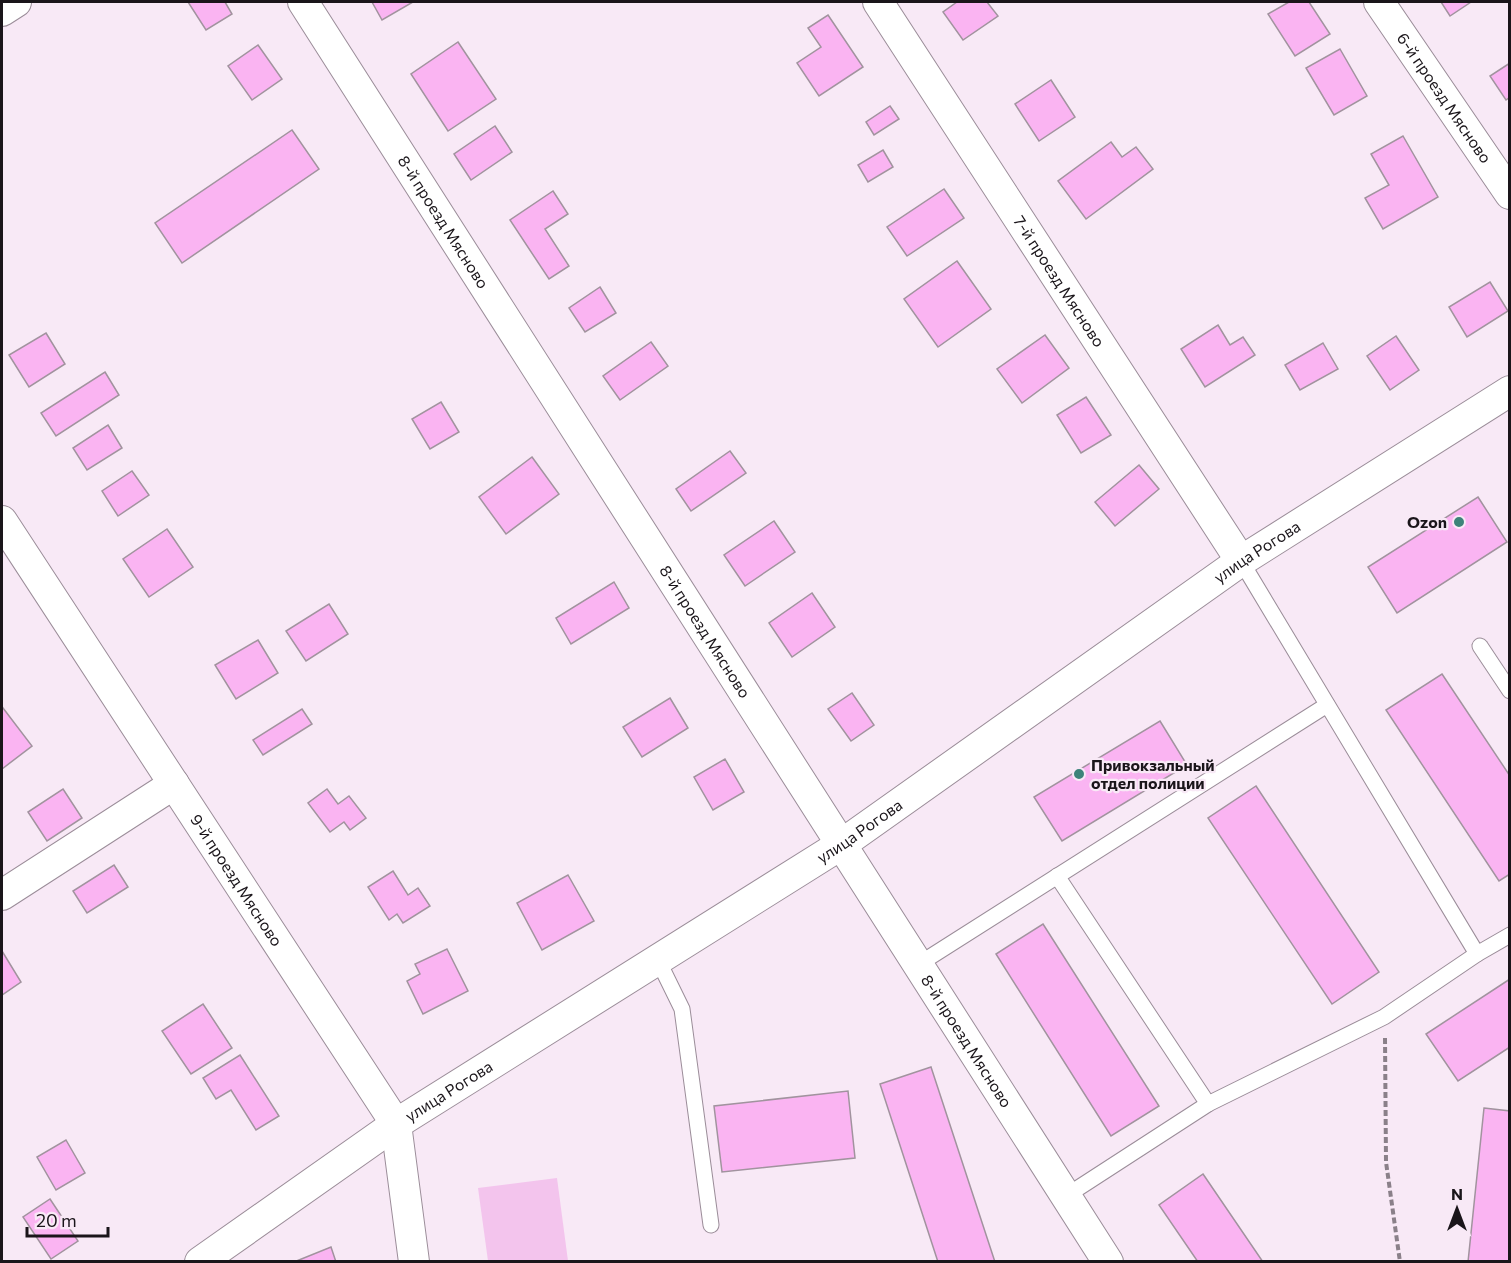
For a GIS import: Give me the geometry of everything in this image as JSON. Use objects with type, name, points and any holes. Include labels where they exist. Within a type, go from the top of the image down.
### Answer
[{"type":"street","points":[[2,11],[16,2]]},
{"type":"street","name":"8-й проезд Мясново","points":[[303,2],[1108,1262]]},
{"type":"street","name":"7-й проезд Мясново","points":[[878,2],[1241,561]]},
{"type":"street","name":"6-й проезд Мясново","points":[[1379,2],[1509,194]]},
{"type":"street","name":"улица Рогова","points":[[200,1262],[396,1124],[842,844],[1241,561],[1509,390]]},
{"type":"street","name":"9-й проезд Мясново","points":[[2,520],[396,1124],[414,1262]]},
{"type":"street","points":[[2,895],[174,784]]},
{"type":"lane","points":[[1241,561],[1477,954]]},
{"type":"lane","points":[[1480,646],[1509,691]]},
{"type":"lane","points":[[919,964],[1327,705]]},
{"type":"lane","points":[[1057,876],[1208,1104]]},
{"type":"lane","points":[[1066,1197],[1208,1104],[1384,1017],[1509,934]]},
{"type":"lane","points":[[658,960],[682,1009],[711,1225]]},
{"type":"path","points":[[1384,1017],[1386,1162],[1400,1262]]},
{"type":"shaded area","points":[[557,1178],[568,1261],[488,1261],[478,1188]]},
{"type":"building","points":[[188,2],[225,2],[232,14],[206,30]]},
{"type":"building","points":[[372,2],[413,2],[382,20]]},
{"type":"building","points":[[957,2],[987,2],[998,16],[963,40],[943,12]]},
{"type":"building","points":[[1289,2],[1309,2],[1330,34],[1295,56],[1268,14]]},
{"type":"building","points":[[1441,2],[1471,2],[1450,16]]},
{"type":"building","points":[[828,15],[863,67],[819,96],[797,63],[821,47],[808,28]]},
{"type":"building","points":[[458,42],[496,99],[448,131],[411,74]]},
{"type":"building","points":[[258,45],[282,79],[252,100],[228,66]]},
{"type":"building","points":[[1340,49],[1367,96],[1334,115],[1306,68]]},
{"type":"building","points":[[1510,63],[1510,97],[1506,100],[1490,76]]},
{"type":"building","points":[[1051,80],[1075,117],[1039,141],[1015,104]]},
{"type":"building","points":[[890,106],[899,119],[874,135],[866,122]]},
{"type":"building","points":[[495,126],[512,152],[471,180],[454,154]]},
{"type":"building","points":[[292,130],[319,169],[182,263],[155,223]]},
{"type":"building","points":[[1403,136],[1438,197],[1383,229],[1365,198],[1389,185],[1371,154]]},
{"type":"building","points":[[1111,142],[1122,157],[1136,147],[1153,169],[1086,219],[1058,181]]},
{"type":"building","points":[[883,150],[893,167],[868,182],[858,165]]},
{"type":"building","points":[[944,189],[964,218],[907,256],[887,227]]},
{"type":"building","points":[[553,191],[568,214],[545,229],[569,266],[549,279],[510,220]]},
{"type":"building","points":[[957,261],[991,309],[938,347],[904,299]]},
{"type":"building","points":[[1490,282],[1508,311],[1467,337],[1449,307]]},
{"type":"building","points":[[600,287],[616,313],[585,332],[569,308]]},
{"type":"building","points":[[1218,325],[1230,345],[1243,337],[1255,355],[1205,387],[1181,349]]},
{"type":"building","points":[[46,333],[65,364],[29,387],[9,355]]},
{"type":"building","points":[[1045,335],[1069,368],[1022,403],[997,369]]},
{"type":"building","points":[[1396,336],[1419,370],[1390,390],[1367,356]]},
{"type":"building","points":[[651,342],[668,366],[620,400],[603,376]]},
{"type":"building","points":[[1323,343],[1338,369],[1300,390],[1285,365]]},
{"type":"building","points":[[105,372],[119,395],[56,436],[41,413]]},
{"type":"building","points":[[1086,397],[1111,435],[1081,453],[1057,415]]},
{"type":"building","points":[[441,402],[459,432],[430,449],[412,419]]},
{"type":"building","points":[[108,425],[122,448],[87,470],[73,448]]},
{"type":"building","points":[[730,451],[746,473],[691,511],[676,489]]},
{"type":"building","points":[[532,457],[559,494],[506,534],[479,497]]},
{"type":"building","points":[[1139,465],[1159,489],[1115,526],[1095,502]]},
{"type":"building","points":[[132,471],[149,495],[118,516],[102,491]]},
{"type":"building","points":[[1478,497],[1507,542],[1397,613],[1368,567]]},
{"type":"building","points":[[774,521],[795,552],[745,586],[724,555]]},
{"type":"building","points":[[167,529],[193,567],[149,597],[123,559]]},
{"type":"building","points":[[614,582],[629,608],[571,644],[556,618]]},
{"type":"building","points":[[812,593],[835,627],[792,657],[769,623]]},
{"type":"building","points":[[329,604],[348,634],[306,661],[286,631]]},
{"type":"building","points":[[258,640],[278,673],[236,699],[215,665]]},
{"type":"building","points":[[1442,674],[1510,776],[1510,874],[1499,881],[1386,710]]},
{"type":"building","points":[[852,693],[874,725],[851,741],[828,709]]},
{"type":"building","points":[[670,698],[688,728],[642,757],[623,727]]},
{"type":"building","points":[[2,709],[32,746],[2,769]]},
{"type":"building","points":[[302,709],[312,724],[263,755],[253,740]]},
{"type":"building","points":[[1160,721],[1187,765],[1062,841],[1034,797]]},
{"type":"building","points":[[725,759],[744,792],[713,810],[694,777]]},
{"type":"building","points":[[1256,786],[1379,972],[1332,1004],[1208,818]]},
{"type":"building","points":[[63,789],[82,818],[47,841],[28,812]]},
{"type":"building","points":[[327,789],[338,804],[349,796],[366,818],[350,830],[344,822],[330,832],[308,803]]},
{"type":"building","points":[[114,865],[128,887],[87,913],[73,891]]},
{"type":"building","points":[[393,871],[408,895],[418,888],[430,906],[403,923],[397,914],[389,920],[368,887]]},
{"type":"building","points":[[568,875],[594,921],[542,950],[517,903]]},
{"type":"building","points":[[1043,924],[1159,1106],[1111,1136],[996,954]]},
{"type":"building","points":[[447,949],[468,991],[423,1014],[407,981],[420,974],[415,964]]},
{"type":"building","points":[[2,951],[21,982],[2,995]]},
{"type":"building","points":[[1510,979],[1510,1047],[1458,1081],[1426,1034]]},
{"type":"building","points":[[203,1004],[232,1048],[191,1074],[162,1031]]},
{"type":"building","points":[[240,1055],[279,1116],[256,1130],[231,1090],[216,1099],[203,1078]]},
{"type":"building","points":[[931,1067],[995,1262],[938,1262],[880,1084]]},
{"type":"building","points":[[848,1091],[855,1158],[722,1172],[714,1106]]},
{"type":"building","points":[[1484,1108],[1510,1111],[1510,1262],[1468,1262]]},
{"type":"building","points":[[66,1140],[85,1173],[56,1190],[37,1157]]},
{"type":"building","points":[[1203,1174],[1263,1262],[1198,1262],[1159,1205]]},
{"type":"building","points":[[50,1199],[78,1241],[51,1259],[23,1217]]},
{"type":"building","points":[[331,1247],[336,1262],[294,1262]]},
{"type":"place","name":"Ozon","points":[[1459,522]]},
{"type":"place","name":"Привокзальный отдел полиции","points":[[1079,774]]}]
